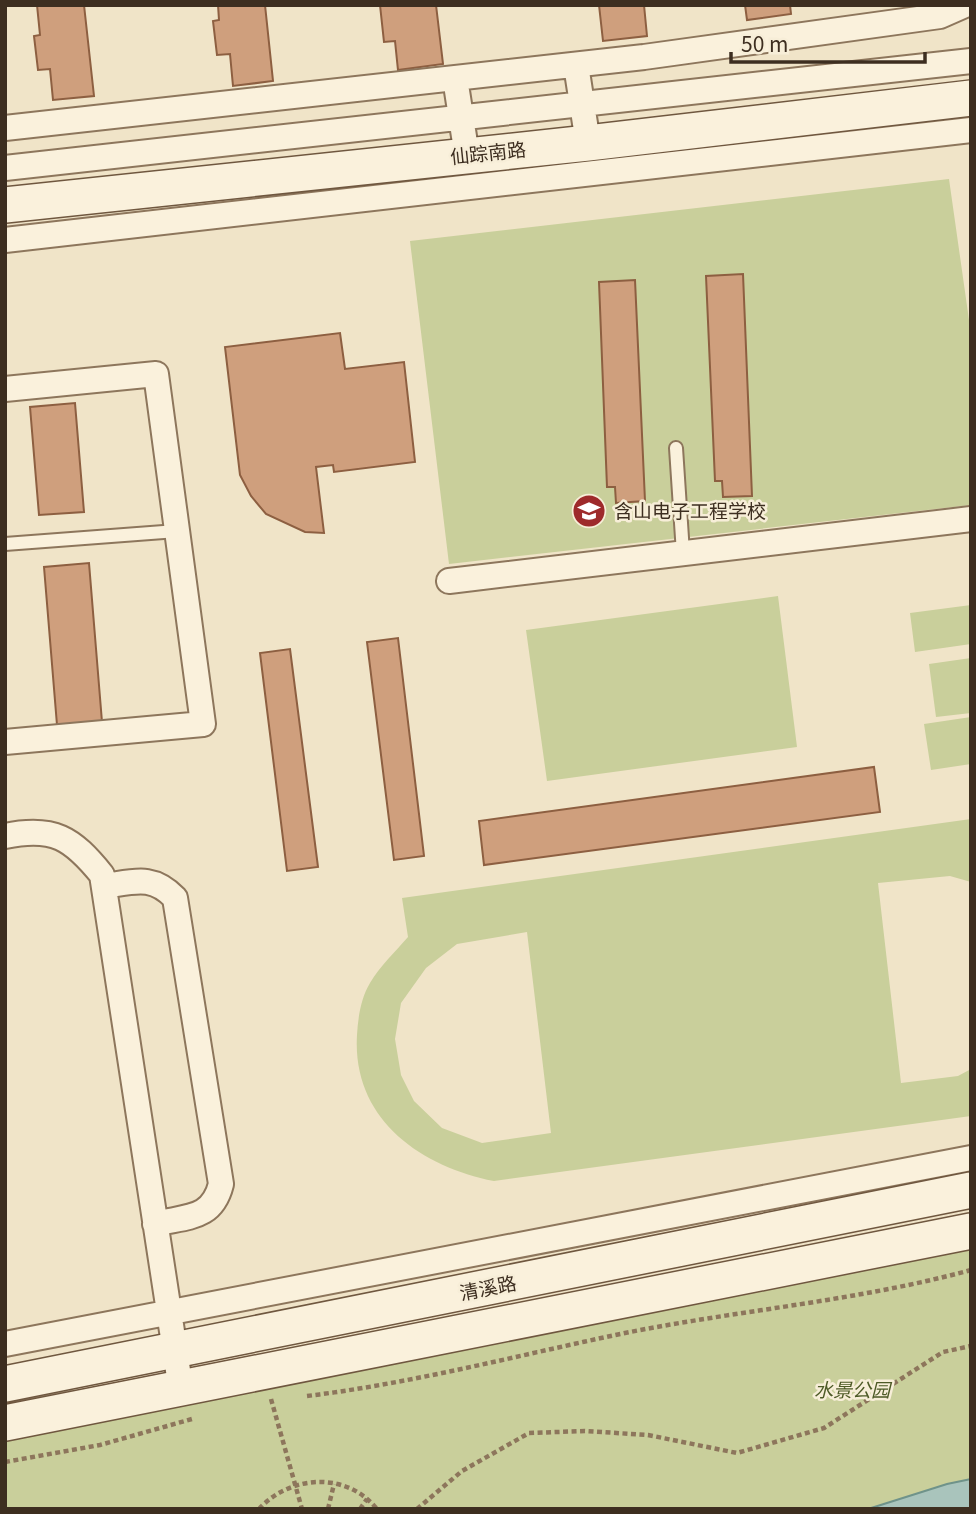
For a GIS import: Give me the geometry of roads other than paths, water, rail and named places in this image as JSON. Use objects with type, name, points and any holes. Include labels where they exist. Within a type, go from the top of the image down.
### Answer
[{"type":"main road","name":"仙踪南路","points":[[5,205],[588,143],[971,98]]},
{"type":"main road","name":"清溪路","points":[[5,1384],[971,1190]]},
{"type":"main road","points":[[771,1231],[778,1270]]},
{"type":"main road","name":"清溪路","points":[[5,1423],[190,1404],[266,1393],[778,1270],[971,1231]]},
{"type":"street","points":[[5,128],[576,65],[940,16],[965,5]]},
{"type":"street","points":[[5,168],[971,61]]},
{"type":"street","points":[[576,65],[588,143]]},
{"type":"street","points":[[455,78],[467,156]]},
{"type":"street","points":[[5,240],[971,130]]},
{"type":"street","points":[[5,389],[156,374],[202,724],[5,742]]},
{"type":"street","points":[[449,581],[971,519]]},
{"type":"street","points":[[5,836],[36,830],[78,846],[102,875],[174,1352],[190,1404]]},
{"type":"street","points":[[104,886],[146,881],[162,885],[175,898],[221,1184],[216,1202],[208,1211],[155,1224]]},
{"type":"street","points":[[5,1344],[971,1158]]},
{"type":"lane","points":[[676,448],[683,553]]},
{"type":"lane","points":[[5,544],[177,531]]},
{"type":"water","points":[[971,1479],[971,1509],[868,1509],[947,1484]]},
{"type":"place","name":"含山电子工程学校","points":[[589,511]]},
{"type":"park label","name":"水景公园","points":[[852,1390]]}]
